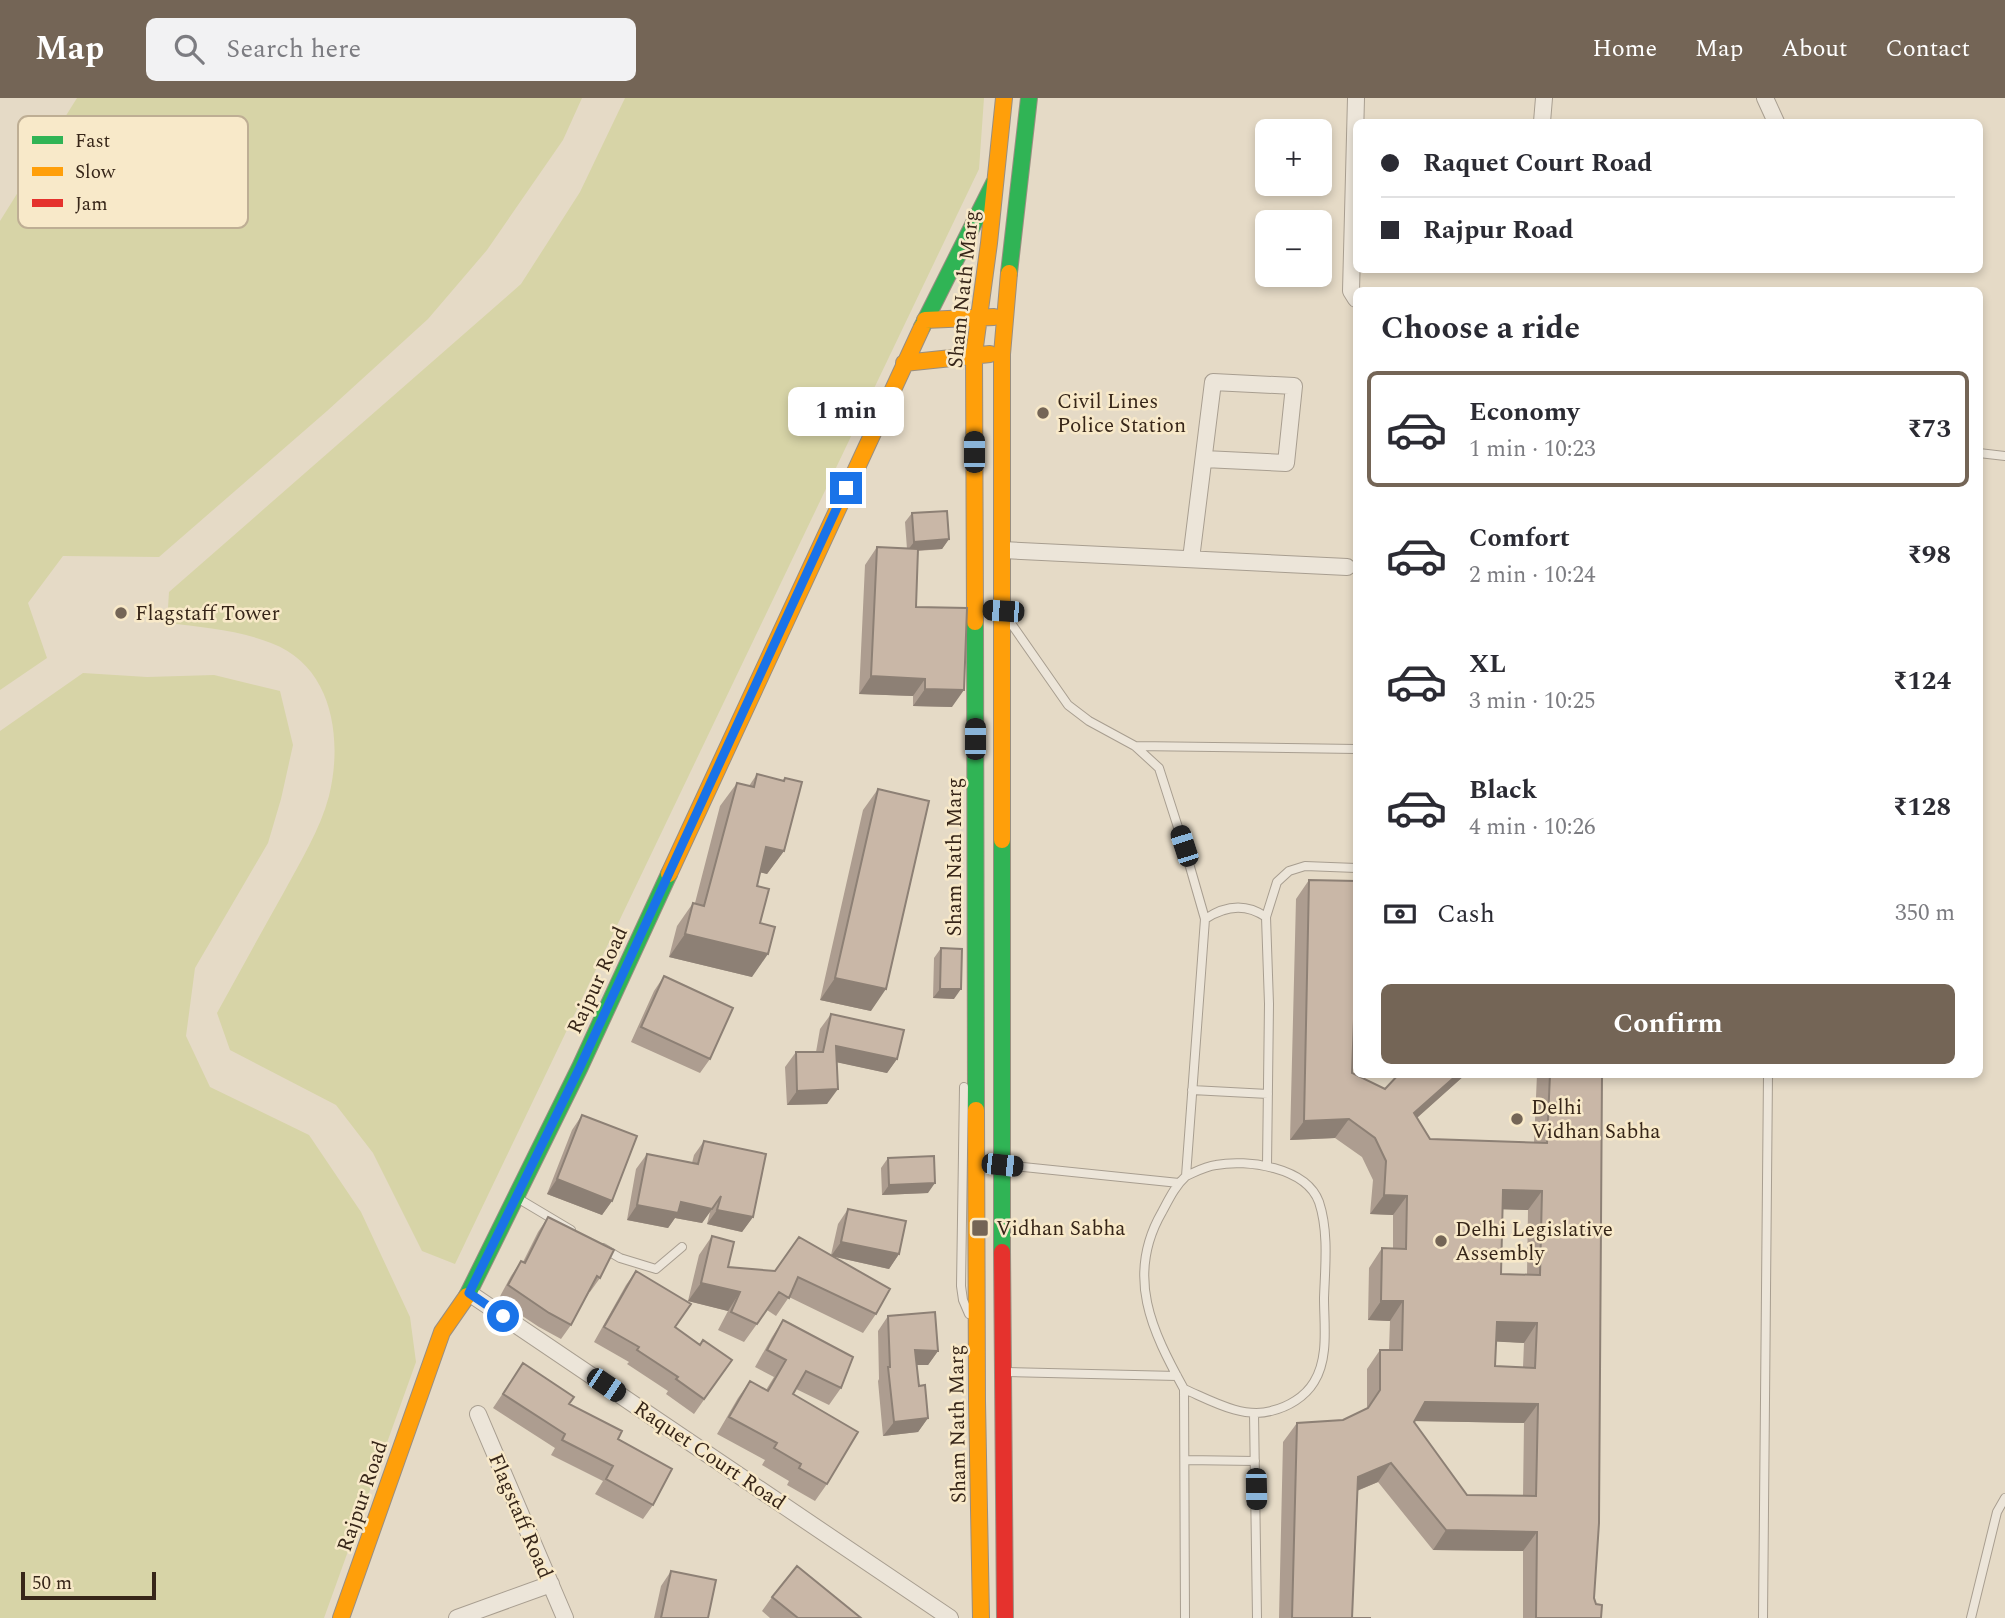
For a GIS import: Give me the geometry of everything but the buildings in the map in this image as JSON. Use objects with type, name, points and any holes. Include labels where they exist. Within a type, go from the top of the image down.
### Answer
[{"type":"main road","name":"Sham Nath Marg","points":[[1004,98],[974,354],[988,610],[1002,1165],[1005,1618]]},
{"type":"main road","name":"Sham Nath Marg","points":[[981,1618],[976,1333],[975,979],[988,610],[1003,550],[1002,354],[1011,244],[1029,98]]},
{"type":"main road","name":"Rajpur Road","points":[[341,1618],[442,1332],[469,1293],[580,1067],[904,363],[995,179]]},
{"type":"main road","points":[[925,320],[1005,317]]},
{"type":"main road","points":[[904,363],[974,354],[1002,354]]},
{"type":"street","points":[[1356,98],[1356,119]]},
{"type":"street","points":[[1542,119],[1544,98]]},
{"type":"street","points":[[1765,98],[1775,119]]},
{"type":"street","points":[[1353,243],[1353,293]]},
{"type":"street","points":[[1191,559],[1213,382],[1294,386],[1286,463],[1204,459]]},
{"type":"street","points":[[1003,550],[1347,567]]},
{"type":"street","name":"Raquet Court Road","points":[[469,1293],[950,1618]]},
{"type":"street","name":"Flagstaff Road","points":[[478,1414],[565,1618]]},
{"type":"street","points":[[457,1618],[551,1584]]},
{"type":"lane","points":[[1983,453],[2005,456]]},
{"type":"lane","points":[[988,610],[1069,705],[1088,721],[1135,746],[1159,768],[1205,919],[1186,1176]]},
{"type":"lane","points":[[1135,746],[1353,749]]},
{"type":"lane","points":[[1267,1166],[1269,937],[1266,917],[1277,882],[1289,871],[1305,866],[1353,868]]},
{"type":"lane","points":[[1205,919],[1217,911],[1237,907],[1254,908],[1266,917]]},
{"type":"lane","points":[[966,1006],[975,979]]},
{"type":"lane","points":[[1763,1618],[1768,1078]]},
{"type":"lane","points":[[964,1081],[961,1286],[963,1300],[976,1333]]},
{"type":"lane","points":[[1192,1090],[1268,1094]]},
{"type":"lane","points":[[976,1165],[1002,1165],[1178,1183]]},
{"type":"lane","points":[[1184,1389],[1236,1410],[1270,1412],[1293,1403],[1315,1380],[1324,1353],[1323,1221],[1318,1200],[1304,1183],[1286,1171],[1267,1166],[1214,1165],[1186,1176],[1178,1183],[1157,1220],[1147,1247],[1144,1278],[1148,1314],[1184,1389],[1185,1618]]},
{"type":"lane","points":[[516,1198],[574,1231]]},
{"type":"lane","points":[[597,1245],[620,1258],[656,1269],[682,1247]]},
{"type":"lane","points":[[977,1370],[1177,1376]]},
{"type":"lane","points":[[1254,1413],[1257,1618]]},
{"type":"lane","points":[[1185,1460],[1255,1461]]},
{"type":"lane","points":[[1971,1618],[1997,1512],[2005,1498]]},
{"type":"shaded area","points":[[77,98],[582,98],[563,140],[487,250],[428,319],[327,411],[159,557],[63,556],[28,603],[47,658],[0,690],[0,221],[18,192],[18,228],[248,228],[248,116],[66,116]]},
{"type":"shaded area","points":[[625,98],[984,98],[979,169],[455,1264],[422,1251],[373,1153],[336,1105],[230,1050],[217,1013],[320,821],[333,774],[333,729],[320,686],[308,669],[292,654],[271,643],[246,635],[167,623],[169,592],[521,284],[580,192]]},
{"type":"shaded area","points":[[83,673],[147,677],[214,675],[280,691],[293,745],[281,799],[268,843],[195,968],[186,1036],[210,1087],[309,1135],[361,1212],[410,1317],[416,1362],[324,1618],[0,1618],[0,731]]},
{"type":"traffic: fast","points":[[1009,273],[1029,98]]},
{"type":"traffic: fast","points":[[922,327],[994,183]]},
{"type":"traffic: fast","points":[[975,622],[976,1110]]},
{"type":"traffic: fast","points":[[1002,840],[1002,1252]]},
{"type":"traffic: fast","points":[[467,1296],[580,1067],[669,874]]},
{"type":"traffic: slow","points":[[975,622],[974,354],[1004,98]]},
{"type":"traffic: slow","points":[[1002,840],[1002,354],[1009,273]]},
{"type":"traffic: slow","points":[[925,320],[994,317]]},
{"type":"traffic: slow","points":[[669,874],[922,327]]},
{"type":"traffic: slow","points":[[904,363],[990,354]]},
{"type":"traffic: slow","points":[[976,1110],[981,1618]]},
{"type":"traffic: slow","points":[[341,1618],[442,1332],[467,1296]]},
{"type":"traffic: jam","points":[[1002,1252],[1005,1618]]},
{"type":"place","name":"Civil Lines Police Station","points":[[1043,413]]},
{"type":"place","name":"Flagstaff Tower","points":[[121,613]]},
{"type":"place","name":"Delhi Vidhan Sabha","points":[[1517,1119]]},
{"type":"place","name":"Vidhan Sabha","points":[[980,1228]]},
{"type":"place","name":"Delhi Legislative Assembly","points":[[1441,1241]]},
{"type":"route","points":[[503,1316],[469,1293],[580,1067],[846,488]]}]
